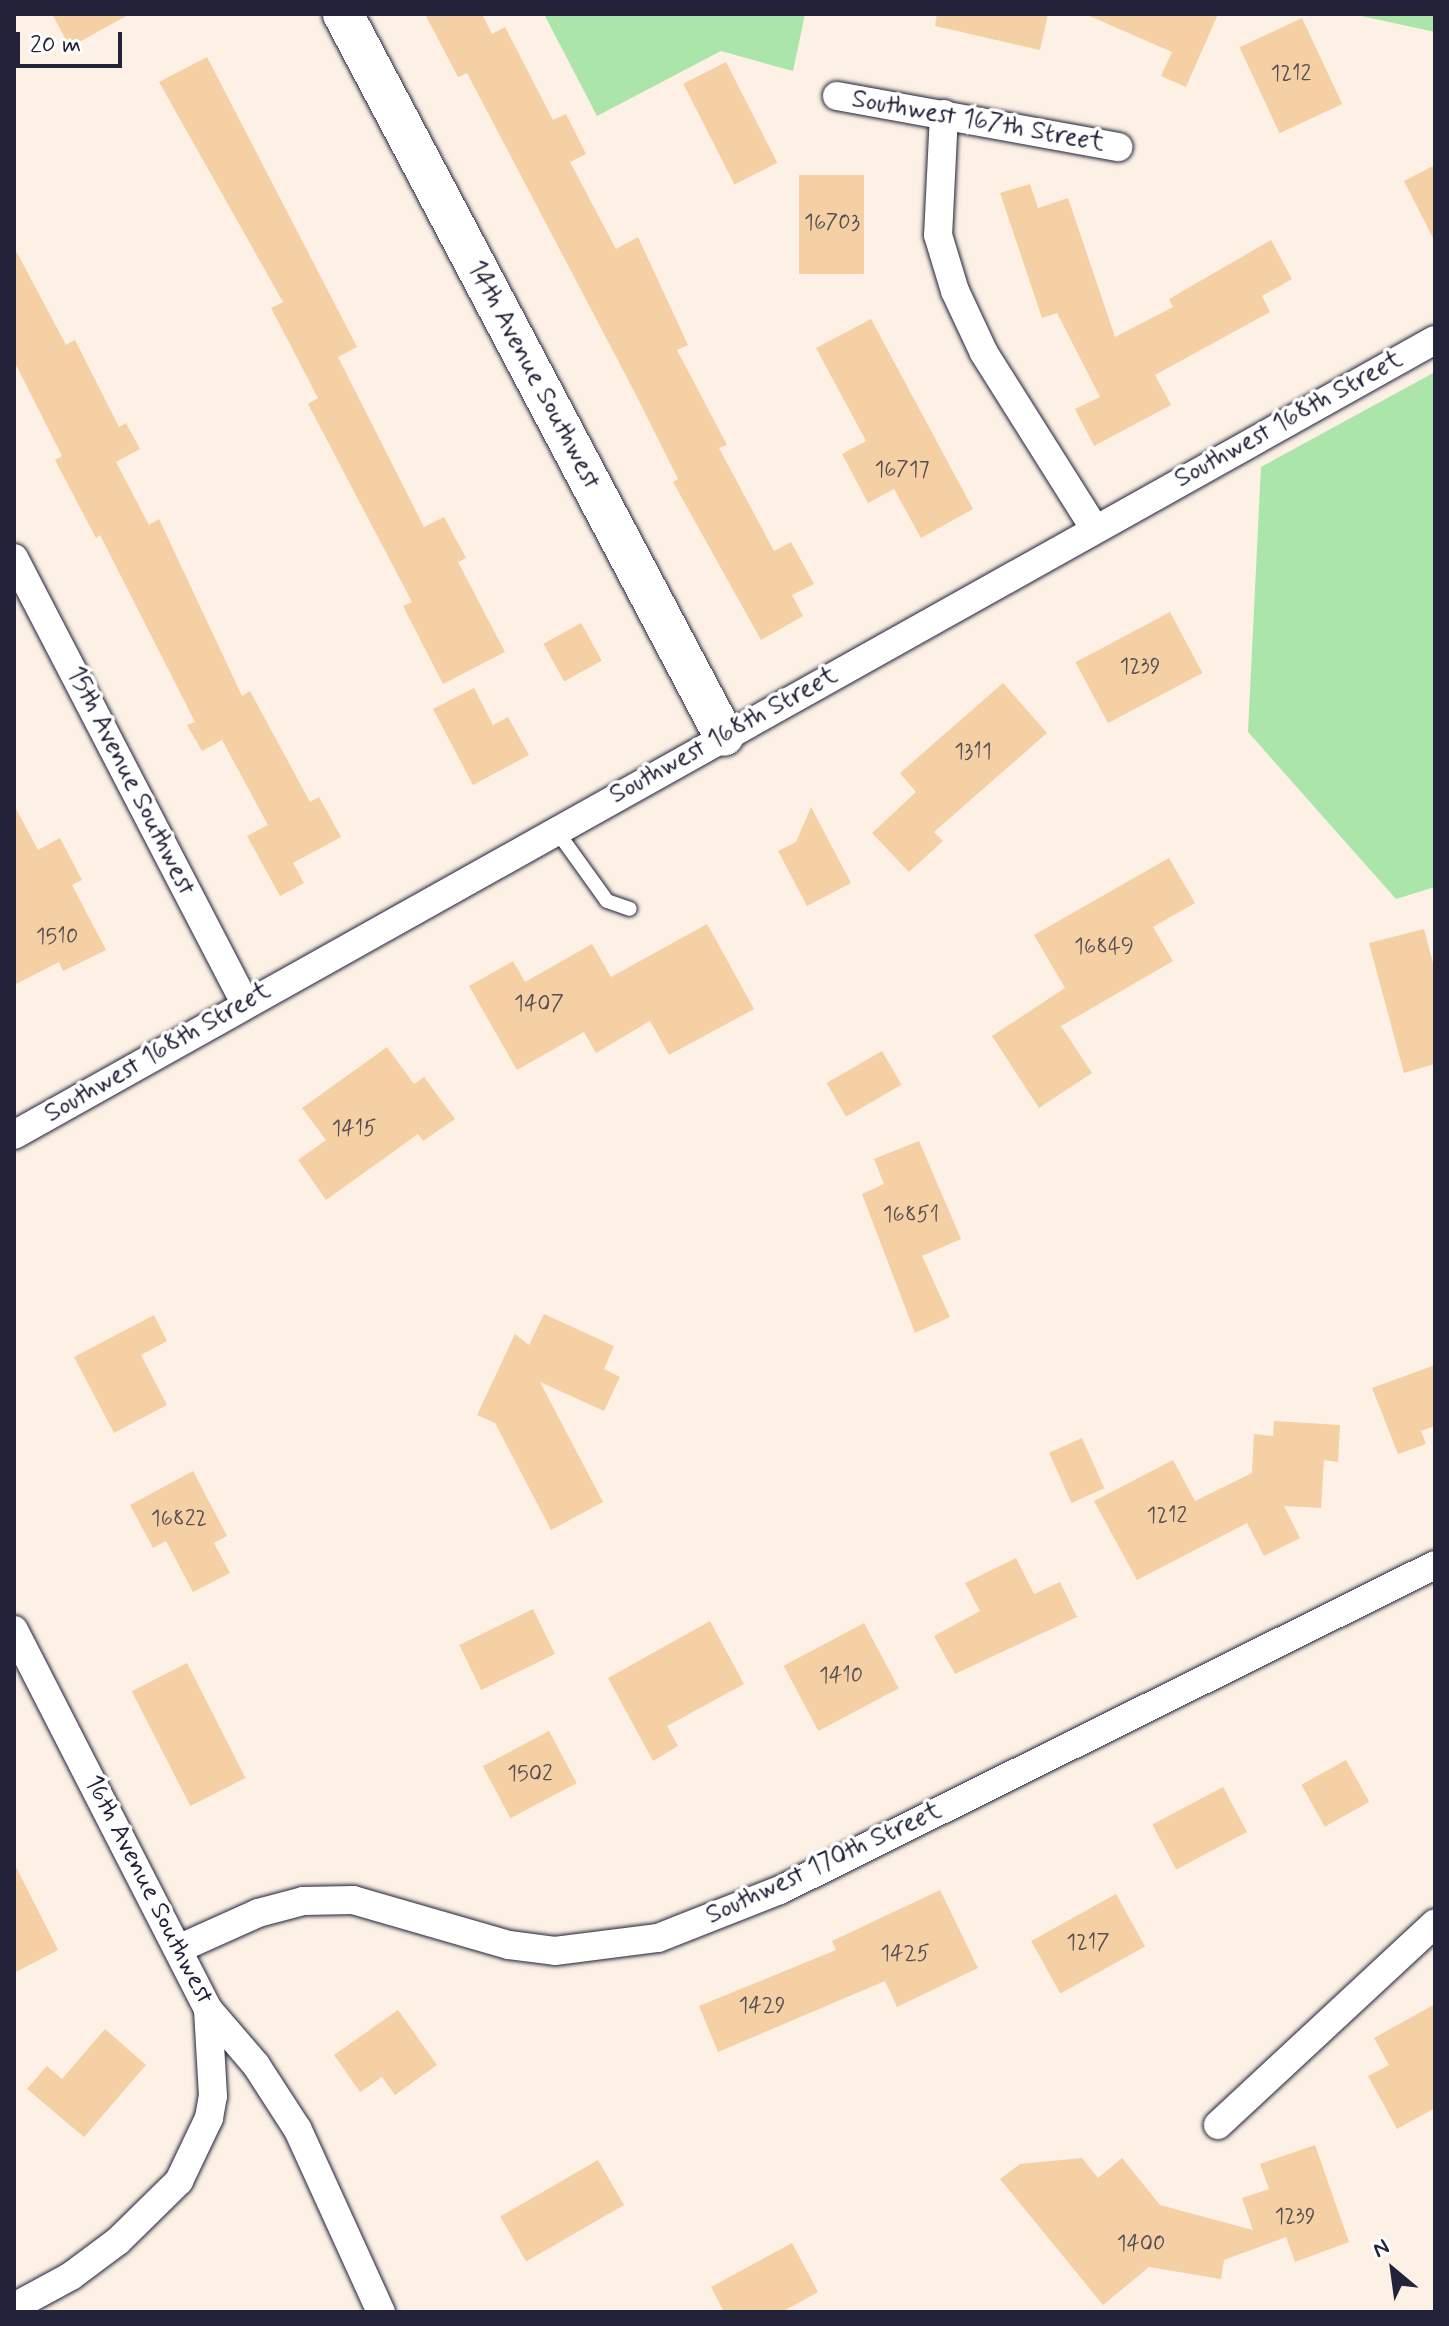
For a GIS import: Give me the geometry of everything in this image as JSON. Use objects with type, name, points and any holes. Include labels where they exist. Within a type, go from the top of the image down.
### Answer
[{"type":"street","name":"14th Avenue Southwest","points":[[343,14],[724,736]]},
{"type":"street","name":"Southwest 167th Street","points":[[837,96],[1118,147]]},
{"type":"street","points":[[944,114],[938,235],[955,291],[984,353],[1094,528]]},
{"type":"street","name":"Southwest 168th Street","points":[[14,1135],[1094,528],[1435,340]]},
{"type":"street","name":"15th Avenue Southwest","points":[[14,558],[245,1003]]},
{"type":"street","name":"Southwest 170th Street","points":[[178,1949],[258,1913],[303,1901],[340,1900],[509,1945],[555,1951],[658,1938],[780,1890],[1435,1565]]},
{"type":"street","name":"16th Avenue Southwest","points":[[14,1630],[208,2009],[256,2065],[298,2130],[381,2312]]},
{"type":"street","points":[[1218,2125],[1435,1923]]},
{"type":"street","points":[[14,2307],[71,2276],[118,2241],[179,2181],[209,2118],[213,2096],[208,2009]]},
{"type":"lane","points":[[556,830],[607,901],[630,909]]},
{"type":"green space","points":[[544,14],[805,14],[793,71],[721,51],[597,116]]},
{"type":"green space","points":[[1352,14],[1435,14],[1435,32]]},
{"type":"green space","points":[[1435,372],[1435,887],[1396,899],[1248,732],[1261,467]]},
{"type":"building","points":[[52,14],[130,14],[70,47]]},
{"type":"building","points":[[425,14],[482,14],[492,34],[505,27],[553,120],[566,114],[586,154],[570,162],[616,249],[638,237],[688,345],[677,350],[727,445],[719,448],[774,551],[791,542],[814,584],[792,595],[803,616],[761,640],[673,482],[678,479],[634,391],[467,73],[458,77]]},
{"type":"building","points":[[937,14],[1048,14],[1040,50],[935,26]]},
{"type":"building","points":[[1085,14],[1218,14],[1186,87],[1161,76],[1172,52]]},
{"type":"building","points":[[1302,18],[1342,104],[1280,133],[1239,47]]},
{"type":"building","points":[[207,57],[357,347],[338,357],[424,527],[444,517],[466,558],[458,562],[505,652],[443,684],[403,606],[412,602],[308,404],[318,398],[271,308],[283,302],[159,82]]},
{"type":"building","points":[[726,62],[777,163],[735,184],[683,84]]},
{"type":"building","points":[[1435,165],[1435,242],[1404,181]]},
{"type":"building","points":[[799,175],[864,175],[864,274],[799,274]]},
{"type":"building","points":[[1030,184],[1038,208],[1068,198],[1115,337],[1173,307],[1169,299],[1271,240],[1292,279],[1262,296],[1270,312],[1155,375],[1171,405],[1094,446],[1075,409],[1100,397],[1057,313],[1042,318],[1000,193]]},
{"type":"building","points":[[14,247],[66,345],[75,340],[119,427],[126,423],[140,449],[116,462],[149,525],[159,519],[242,696],[250,691],[310,802],[319,797],[341,837],[293,863],[304,883],[280,896],[247,836],[268,825],[222,740],[202,751],[187,725],[195,722],[100,535],[96,538],[55,460],[62,456],[14,361]]},
{"type":"building","points":[[871,319],[973,509],[921,538],[894,489],[868,503],[842,454],[866,441],[816,348]]},
{"type":"building","points":[[1170,612],[1202,673],[1108,723],[1076,662]]},
{"type":"building","points":[[581,623],[602,661],[564,681],[543,644]]},
{"type":"building","points":[[1003,683],[1047,733],[934,832],[943,841],[909,872],[872,833],[916,792],[900,773]]},
{"type":"building","points":[[474,688],[493,725],[508,717],[529,755],[473,785],[433,709]]},
{"type":"building","points":[[14,805],[38,850],[60,838],[82,880],[72,885],[106,950],[63,971],[59,962],[14,985]]},
{"type":"building","points":[[811,807],[851,883],[807,906],[778,851],[796,842]]},
{"type":"building","points":[[1169,858],[1195,903],[1153,927],[1173,961],[1061,1026],[1092,1073],[1039,1108],[992,1036],[1065,988],[1034,935]]},
{"type":"building","points":[[707,924],[754,1009],[669,1055],[650,1021],[596,1053],[584,1032],[517,1070],[469,986],[513,961],[525,982],[592,944],[611,977]]},
{"type":"building","points":[[1424,929],[1435,971],[1435,1064],[1404,1073],[1369,943]]},
{"type":"building","points":[[387,1047],[414,1084],[424,1077],[455,1119],[423,1141],[418,1134],[326,1200],[298,1160],[326,1140],[302,1108]]},
{"type":"building","points":[[882,1051],[902,1085],[846,1117],[827,1083]]},
{"type":"building","points":[[919,1141],[961,1239],[922,1256],[950,1317],[915,1333],[862,1194],[884,1184],[874,1159]]},
{"type":"building","points":[[544,1314],[614,1346],[604,1369],[620,1377],[604,1411],[540,1382],[603,1502],[551,1530],[495,1423],[477,1415],[515,1334],[529,1345]]},
{"type":"building","points":[[154,1315],[167,1341],[141,1355],[167,1405],[114,1433],[74,1357]]},
{"type":"building","points":[[1435,1365],[1435,1426],[1421,1431],[1426,1444],[1398,1454],[1372,1388]]},
{"type":"building","points":[[1274,1421],[1340,1425],[1338,1462],[1324,1460],[1321,1508],[1284,1506],[1300,1538],[1264,1556],[1247,1523],[1137,1580],[1094,1501],[1173,1460],[1195,1501],[1252,1473],[1254,1434],[1273,1436]]},
{"type":"building","points":[[1082,1438],[1104,1488],[1071,1503],[1049,1453]]},
{"type":"building","points":[[193,1471],[227,1536],[214,1543],[230,1573],[193,1592],[166,1541],[153,1548],[130,1505]]},
{"type":"building","points":[[1016,1558],[1034,1594],[1060,1582],[1077,1617],[955,1674],[934,1636],[980,1611],[965,1583]]},
{"type":"building","points":[[533,1609],[555,1654],[481,1690],[459,1645]]},
{"type":"building","points":[[710,1621],[744,1684],[667,1726],[678,1746],[653,1761],[608,1678]]},
{"type":"building","points":[[864,1623],[899,1688],[818,1731],[784,1666]]},
{"type":"building","points":[[187,1663],[246,1778],[190,1806],[132,1691]]},
{"type":"building","points":[[549,1731],[577,1783],[510,1818],[483,1766]]},
{"type":"building","points":[[1346,1760],[1369,1802],[1325,1827],[1301,1785]]},
{"type":"building","points":[[1223,1787],[1247,1832],[1176,1870],[1152,1825]]},
{"type":"building","points":[[14,1863],[58,1950],[14,1973]]},
{"type":"building","points":[[940,1890],[978,1968],[897,2007],[885,1981],[718,2052],[699,2006],[836,1950],[832,1941]]},
{"type":"building","points":[[1116,1894],[1145,1946],[1060,1994],[1031,1941]]},
{"type":"building","points":[[1435,2004],[1435,2108],[1397,2129],[1368,2076],[1389,2065],[1374,2038]]},
{"type":"building","points":[[398,2010],[437,2065],[395,2095],[382,2077],[360,2092],[334,2055]]},
{"type":"building","points":[[105,2029],[146,2065],[84,2137],[27,2089],[47,2066],[62,2079]]},
{"type":"building","points":[[1315,2145],[1349,2242],[1295,2262],[1286,2237],[1224,2260],[1221,2279],[1149,2267],[1103,2305],[1000,2179],[1020,2164],[1082,2158],[1098,2178],[1122,2158],[1160,2205],[1253,2230],[1242,2198],[1269,2189],[1260,2164]]},
{"type":"building","points":[[598,2160],[624,2205],[526,2262],[500,2216]]},
{"type":"building","points":[[792,2243],[818,2292],[782,2312],[724,2312],[711,2287]]}]
